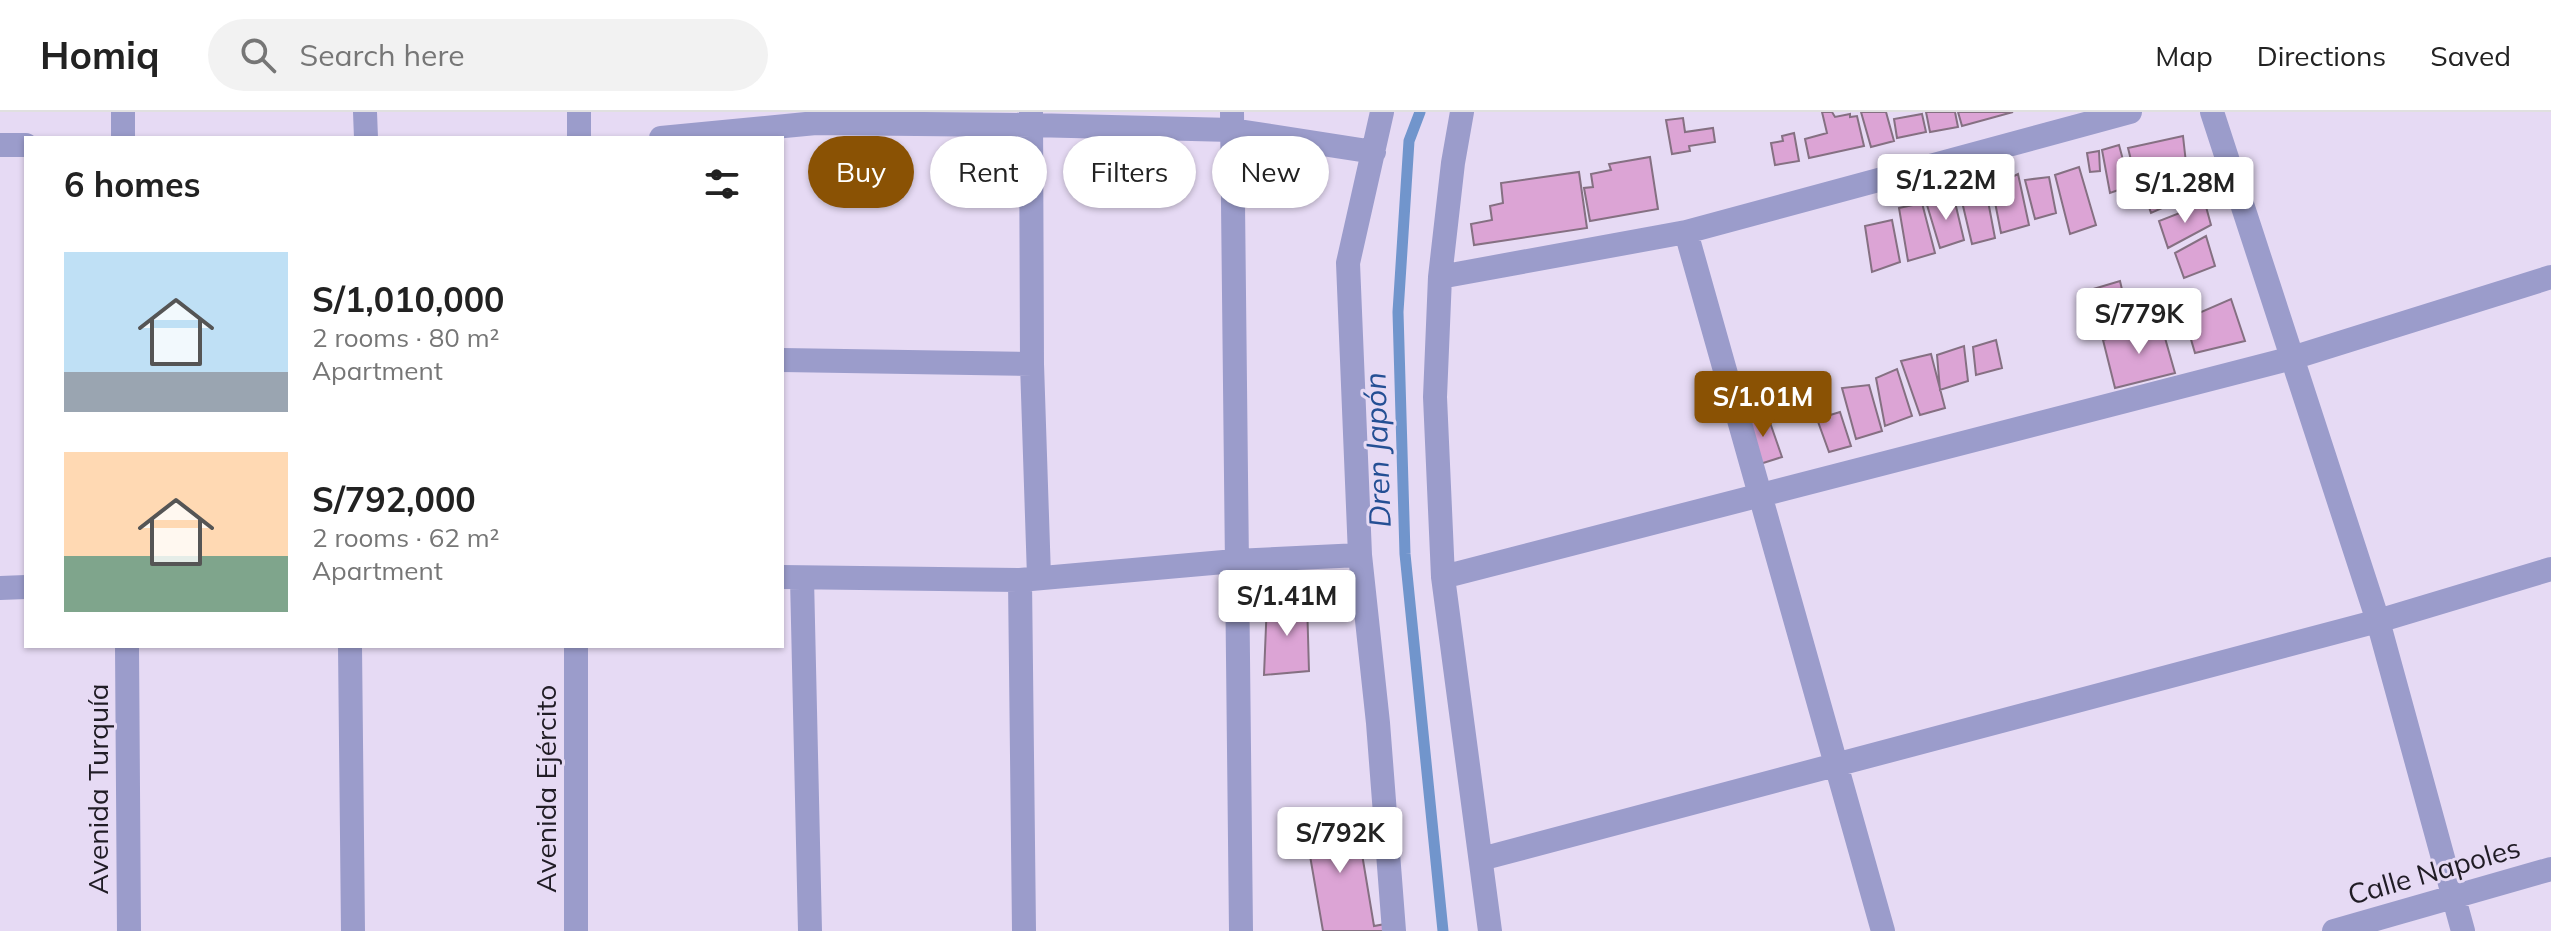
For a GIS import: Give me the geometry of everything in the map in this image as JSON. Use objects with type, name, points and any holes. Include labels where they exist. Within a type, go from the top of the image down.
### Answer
[{"type":"street","points":[[123,112],[123,136]]},
{"type":"street","points":[[365,112],[366,136]]},
{"type":"street","points":[[579,112],[579,136]]},
{"type":"street","points":[[1382,112],[1348,263],[1360,555],[1378,723],[1394,931]]},
{"type":"street","points":[[1462,112],[1440,277],[1435,397],[1443,577],[1490,931]]},
{"type":"street","points":[[1440,277],[1686,232],[2130,112]]},
{"type":"street","points":[[2212,112],[2378,621],[2463,931]]},
{"type":"street","points":[[676,136],[816,118],[1232,121],[1374,152]]},
{"type":"street","points":[[1024,931],[1032,364],[1031,118]]},
{"type":"street","points":[[1232,121],[1241,931]]},
{"type":"street","points":[[0,145],[24,145]]},
{"type":"street","points":[[1686,232],[1883,931]]},
{"type":"street","points":[[1443,577],[2292,358],[2551,277]]},
{"type":"street","points":[[784,360],[1032,364]]},
{"type":"street","points":[[810,931],[792,577],[1029,578],[1235,561],[1360,555]]},
{"type":"street","points":[[1481,859],[2378,621],[2551,569]]},
{"type":"street","points":[[0,588],[24,587]]},
{"type":"street","name":"Avenida Turquía","points":[[127,648],[129,931]]},
{"type":"street","points":[[350,648],[353,931]]},
{"type":"street","name":"Avenida Ejército","points":[[576,648],[576,931]]},
{"type":"street","name":"Calle Napoles","points":[[2334,931],[2551,869]]},
{"type":"building","points":[[1822,112],[1832,112],[1835,117],[1857,116],[1864,146],[1809,158],[1805,139],[1827,133]]},
{"type":"building","points":[[1861,112],[1886,112],[1894,141],[1871,147]]},
{"type":"building","points":[[1926,112],[1955,112],[1958,127],[1930,132]]},
{"type":"building","points":[[1958,112],[2013,112],[1962,126]]},
{"type":"building","points":[[1922,114],[1926,132],[1897,138],[1894,119]]},
{"type":"building","points":[[1683,118],[1685,132],[1713,128],[1715,142],[1689,146],[1690,151],[1672,154],[1666,120]]},
{"type":"building","points":[[1794,133],[1799,161],[1775,165],[1771,143],[1783,141],[1782,136]]},
{"type":"building","points":[[2183,136],[2186,163],[2137,184],[2128,148]]},
{"type":"building","points":[[2119,145],[2130,186],[2110,193],[2102,150]]},
{"type":"building","points":[[2099,151],[2100,171],[2090,172],[2087,153]]},
{"type":"building","points":[[1650,157],[1658,209],[1590,221],[1584,188],[1593,187],[1591,174],[1611,170],[1609,164]]},
{"type":"building","points":[[2079,167],[2096,225],[2070,234],[2055,175]]},
{"type":"building","points":[[1579,172],[1587,228],[1474,245],[1471,224],[1492,220],[1490,206],[1503,203],[1501,183]]},
{"type":"building","points":[[2018,174],[2029,225],[2001,233],[1992,187]]},
{"type":"building","points":[[2049,177],[2056,213],[2035,219],[2025,180]]},
{"type":"building","points":[[2167,178],[2178,201],[2151,213],[2143,189]]},
{"type":"building","points":[[1985,185],[1995,238],[1972,244],[1959,189]]},
{"type":"building","points":[[1954,198],[1964,240],[1940,248],[1927,205]]},
{"type":"building","points":[[1922,203],[1935,253],[1908,261],[1899,208]]},
{"type":"building","points":[[2205,203],[2211,225],[2168,248],[2159,221]]},
{"type":"building","points":[[1892,220],[1900,262],[1872,272],[1865,226]]},
{"type":"building","points":[[2206,236],[2215,266],[2184,278],[2175,253]]},
{"type":"building","points":[[2120,281],[2132,332],[2103,340],[2090,290]]},
{"type":"building","points":[[2231,299],[2245,341],[2195,353],[2185,319]]},
{"type":"building","points":[[2161,324],[2175,373],[2115,388],[2103,340]]},
{"type":"building","points":[[1996,340],[2002,368],[1976,375],[1973,347]]},
{"type":"building","points":[[1964,346],[1968,381],[1940,390],[1937,355]]},
{"type":"building","points":[[1931,354],[1945,408],[1920,415],[1901,361]]},
{"type":"building","points":[[1897,369],[1912,416],[1885,426],[1876,378]]},
{"type":"building","points":[[1869,385],[1882,431],[1856,439],[1842,388]]},
{"type":"building","points":[[1766,411],[1782,457],[1757,465],[1747,417]]},
{"type":"building","points":[[1840,412],[1851,446],[1829,452],[1817,419]]},
{"type":"building","points":[[1307,601],[1309,671],[1264,675],[1267,602]]},
{"type":"building","points":[[1355,812],[1374,926],[1391,923],[1392,931],[1323,931],[1304,821]]},
{"type":"waterway","name":"Dren Japón","points":[[1420,112],[1409,141],[1398,312],[1405,554],[1443,931]]}]
